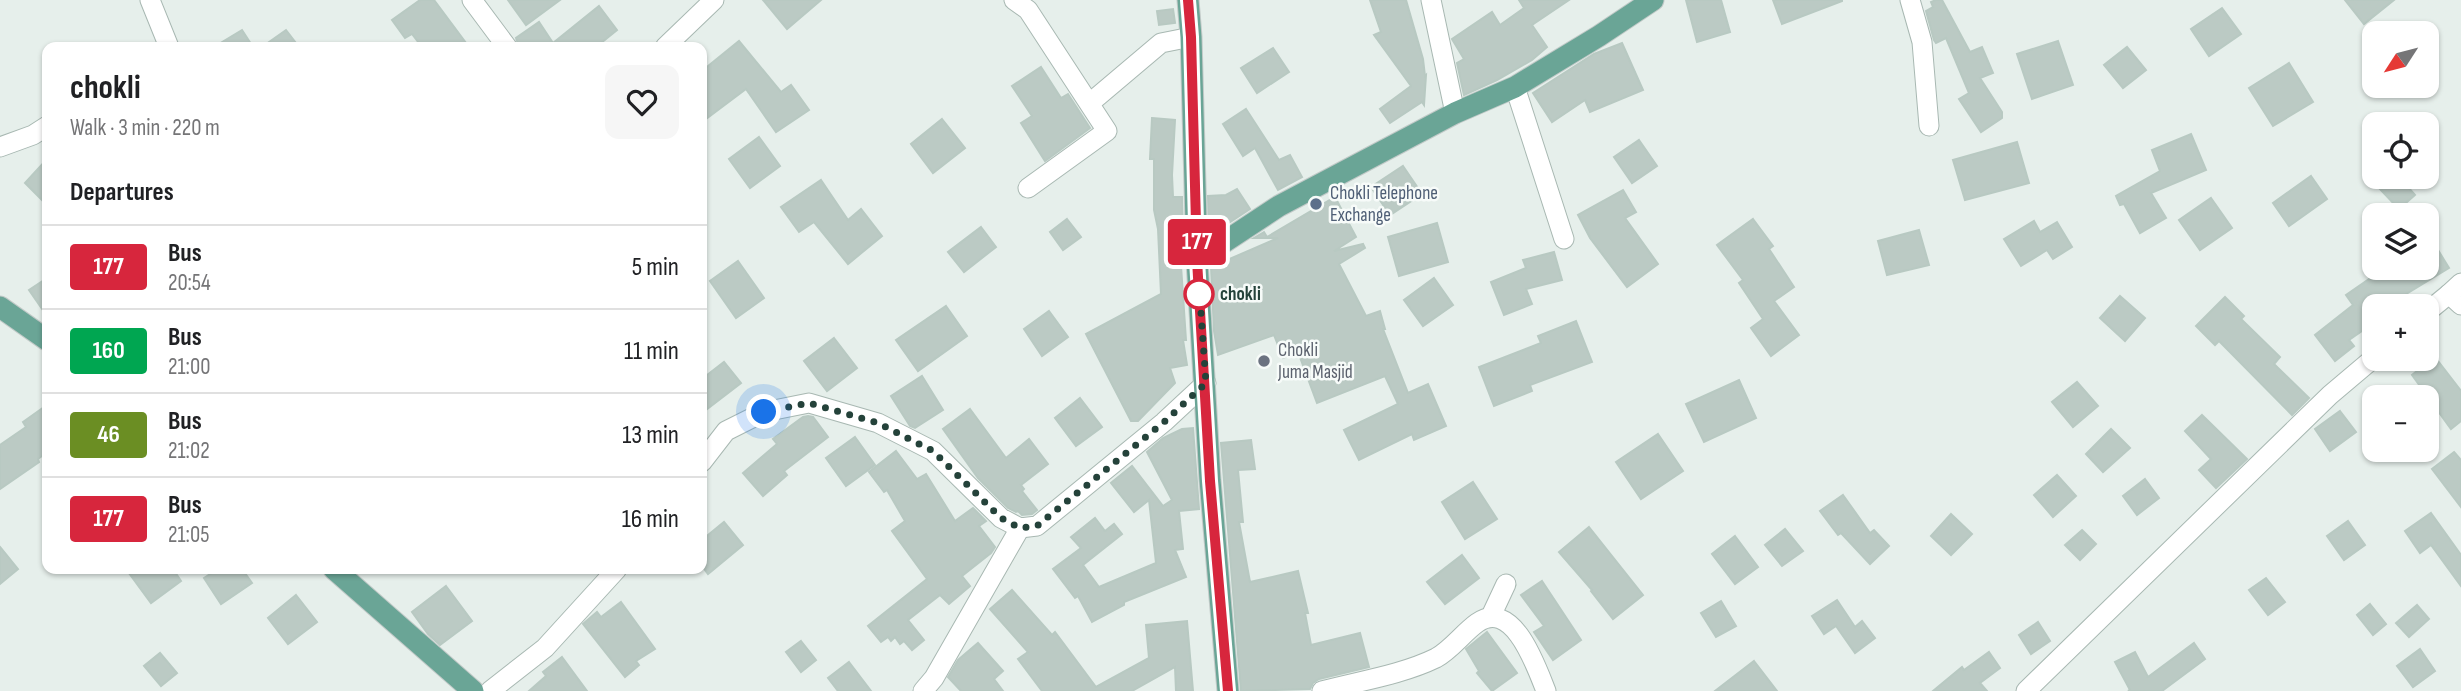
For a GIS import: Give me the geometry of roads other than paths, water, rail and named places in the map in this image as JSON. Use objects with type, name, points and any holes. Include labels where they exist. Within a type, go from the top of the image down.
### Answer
[{"type":"main road","points":[[1188,0],[1197,260],[1210,481],[1228,691]]},
{"type":"main road","points":[[1197,260],[1279,206],[1455,113],[1515,87],[1600,36],[1653,0]]},
{"type":"main road","points":[[0,307],[42,336]]},
{"type":"main road","points":[[340,574],[473,691]]},
{"type":"street","points":[[150,0],[167,42]]},
{"type":"street","points":[[472,0],[503,42]]},
{"type":"street","points":[[669,42],[714,0]]},
{"type":"street","points":[[1014,0],[1028,10],[1107,131],[1028,188]]},
{"type":"street","points":[[1431,0],[1455,113]]},
{"type":"street","points":[[1910,0],[1922,42],[1929,126]]},
{"type":"street","points":[[1090,103],[1161,43],[1191,37]]},
{"type":"street","points":[[1515,87],[1564,239]]},
{"type":"street","points":[[0,147],[42,129]]},
{"type":"street","points":[[2439,305],[2457,294]]},
{"type":"street","points":[[2026,691],[2330,395],[2362,368]]},
{"type":"street","points":[[707,456],[726,431],[764,412],[809,403],[878,423],[933,451],[1001,518],[1020,528],[1037,526],[1164,422],[1206,383]]},
{"type":"street","points":[[923,691],[934,678],[1020,528]]},
{"type":"street","points":[[490,691],[545,648],[612,574]]},
{"type":"street","points":[[1322,691],[1395,672],[1437,657],[1490,616],[1506,584]]},
{"type":"street","points":[[1490,616],[1504,619],[1530,651],[1546,691]]},
{"type":"place","name":"Chokli Telephone Exchange","points":[[1316,204]]},
{"type":"place","name":"chokli","points":[[1199,294]]},
{"type":"place","name":"Chokli Juma Masjid","points":[[1264,361]]}]
